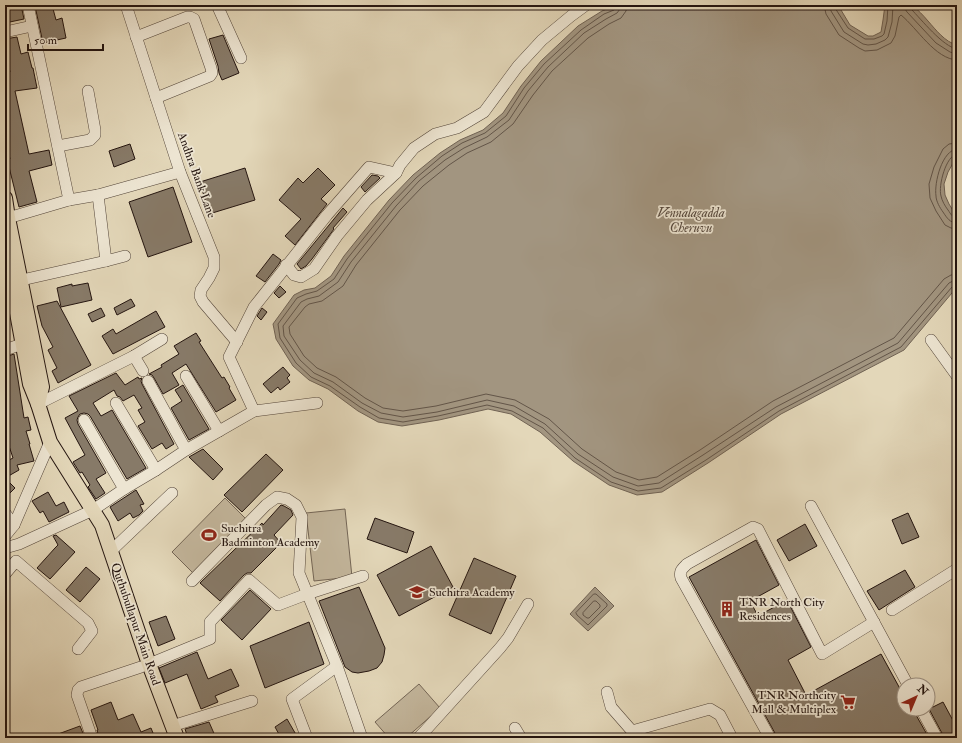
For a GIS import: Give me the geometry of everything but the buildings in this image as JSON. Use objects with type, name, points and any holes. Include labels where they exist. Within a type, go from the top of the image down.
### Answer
[{"type":"main road","name":"Quthubullapur Main Road","points":[[5,198],[8,218],[12,282],[42,386],[38,404]]},
{"type":"main road","name":"Quthubullapur Main Road","points":[[5,247],[30,384],[50,442],[102,525],[145,665]]},
{"type":"main road","name":"Quthubullapur Main Road","points":[[93,510],[92,526],[172,734]]},
{"type":"street","points":[[28,5],[69,200]]},
{"type":"street","name":"Andhra Bank Lane","points":[[126,5],[180,172],[214,257],[214,268],[201,290],[200,296],[203,302],[237,342]]},
{"type":"street","points":[[217,5],[241,58]]},
{"type":"street","points":[[286,265],[294,275],[301,276],[314,269],[337,236],[367,200],[396,174],[400,165],[414,148],[435,134],[457,128],[484,112],[518,66],[542,40],[586,5]]},
{"type":"street","points":[[136,38],[190,17],[194,19],[211,68],[212,72],[210,76],[156,98]]},
{"type":"street","points":[[5,32],[32,26]]},
{"type":"street","points":[[58,146],[90,140],[95,135],[96,130],[88,91]]},
{"type":"street","points":[[254,411],[229,357],[254,307],[327,215],[369,167],[396,174]]},
{"type":"street","points":[[8,218],[69,200],[98,195],[180,172]]},
{"type":"street","points":[[98,195],[106,261]]},
{"type":"street","points":[[12,282],[125,256]]},
{"type":"street","points":[[38,404],[134,356],[162,339]]},
{"type":"street","points":[[931,340],[957,376]]},
{"type":"street","points":[[5,350],[22,344]]},
{"type":"street","points":[[134,356],[143,371]]},
{"type":"street","points":[[186,376],[219,431]]},
{"type":"street","points":[[148,381],[186,450]]},
{"type":"street","points":[[116,403],[156,470]]},
{"type":"street","points":[[5,548],[19,544],[93,510],[186,450],[254,411],[317,403]]},
{"type":"street","points":[[84,420],[124,489]]},
{"type":"street","points":[[5,536],[14,525],[50,442]]},
{"type":"street","points":[[111,551],[172,493]]},
{"type":"street","points":[[192,581],[266,505],[277,497],[287,499],[296,505],[302,517],[299,573],[337,666],[362,738]]},
{"type":"street","points":[[811,506],[904,677]]},
{"type":"street","points":[[5,513],[14,525]]},
{"type":"street","points":[[770,738],[681,578],[681,570],[687,564],[753,527],[758,529],[822,654],[874,622]]},
{"type":"street","points":[[5,574],[16,562],[88,623],[92,631],[78,649]]},
{"type":"street","points":[[892,610],[957,569]]},
{"type":"street","points":[[92,738],[77,695],[78,690],[82,686],[145,665],[210,639],[210,622],[249,580],[278,605],[362,576]]},
{"type":"street","points":[[418,738],[500,648],[508,638],[528,604]]},
{"type":"street","points":[[307,738],[292,699],[337,666]]},
{"type":"street","points":[[607,692],[611,707],[632,731],[710,709],[720,715],[732,738]]},
{"type":"street","points":[[172,734],[252,701]]},
{"type":"street","points":[[925,717],[937,738]]},
{"type":"street","points":[[516,728],[521,738]]},
{"type":"shaded area","name":"Suchitra Badminton Academy","points":[[225,498],[246,519],[193,573],[172,552]]},
{"type":"shaded area","points":[[345,509],[352,577],[314,581],[306,513]]},
{"type":"shaded area","points":[[419,684],[440,708],[406,738],[389,738],[375,722]]},
{"type":"water","name":"Vennalagadda Cheruvu","points":[[616,5],[838,5],[850,25],[868,36],[873,36],[881,32],[885,5],[912,5],[941,35],[957,45],[957,156],[948,172],[944,184],[945,195],[957,217],[957,287],[904,350],[781,414],[662,492],[637,495],[609,485],[573,461],[540,432],[511,414],[488,409],[439,420],[402,426],[378,422],[358,411],[328,389],[309,380],[293,366],[276,339],[273,324],[294,295],[304,290],[315,288],[331,276],[344,256],[389,200],[413,175],[440,153],[460,140],[483,130],[503,113],[521,86],[541,61],[578,26],[602,11]]},
{"type":"water","points":[[595,587],[614,606],[588,631],[570,614]]},
{"type":"place","name":"Suchitra Badminton Academy","points":[[209,535]]},
{"type":"place","name":"Suchitra Academy","points":[[417,592]]},
{"type":"place","name":"TNR North City Residences","points":[[727,609]]},
{"type":"place","name":"TNR Northcity Mall & Multiplex","points":[[848,702]]}]
